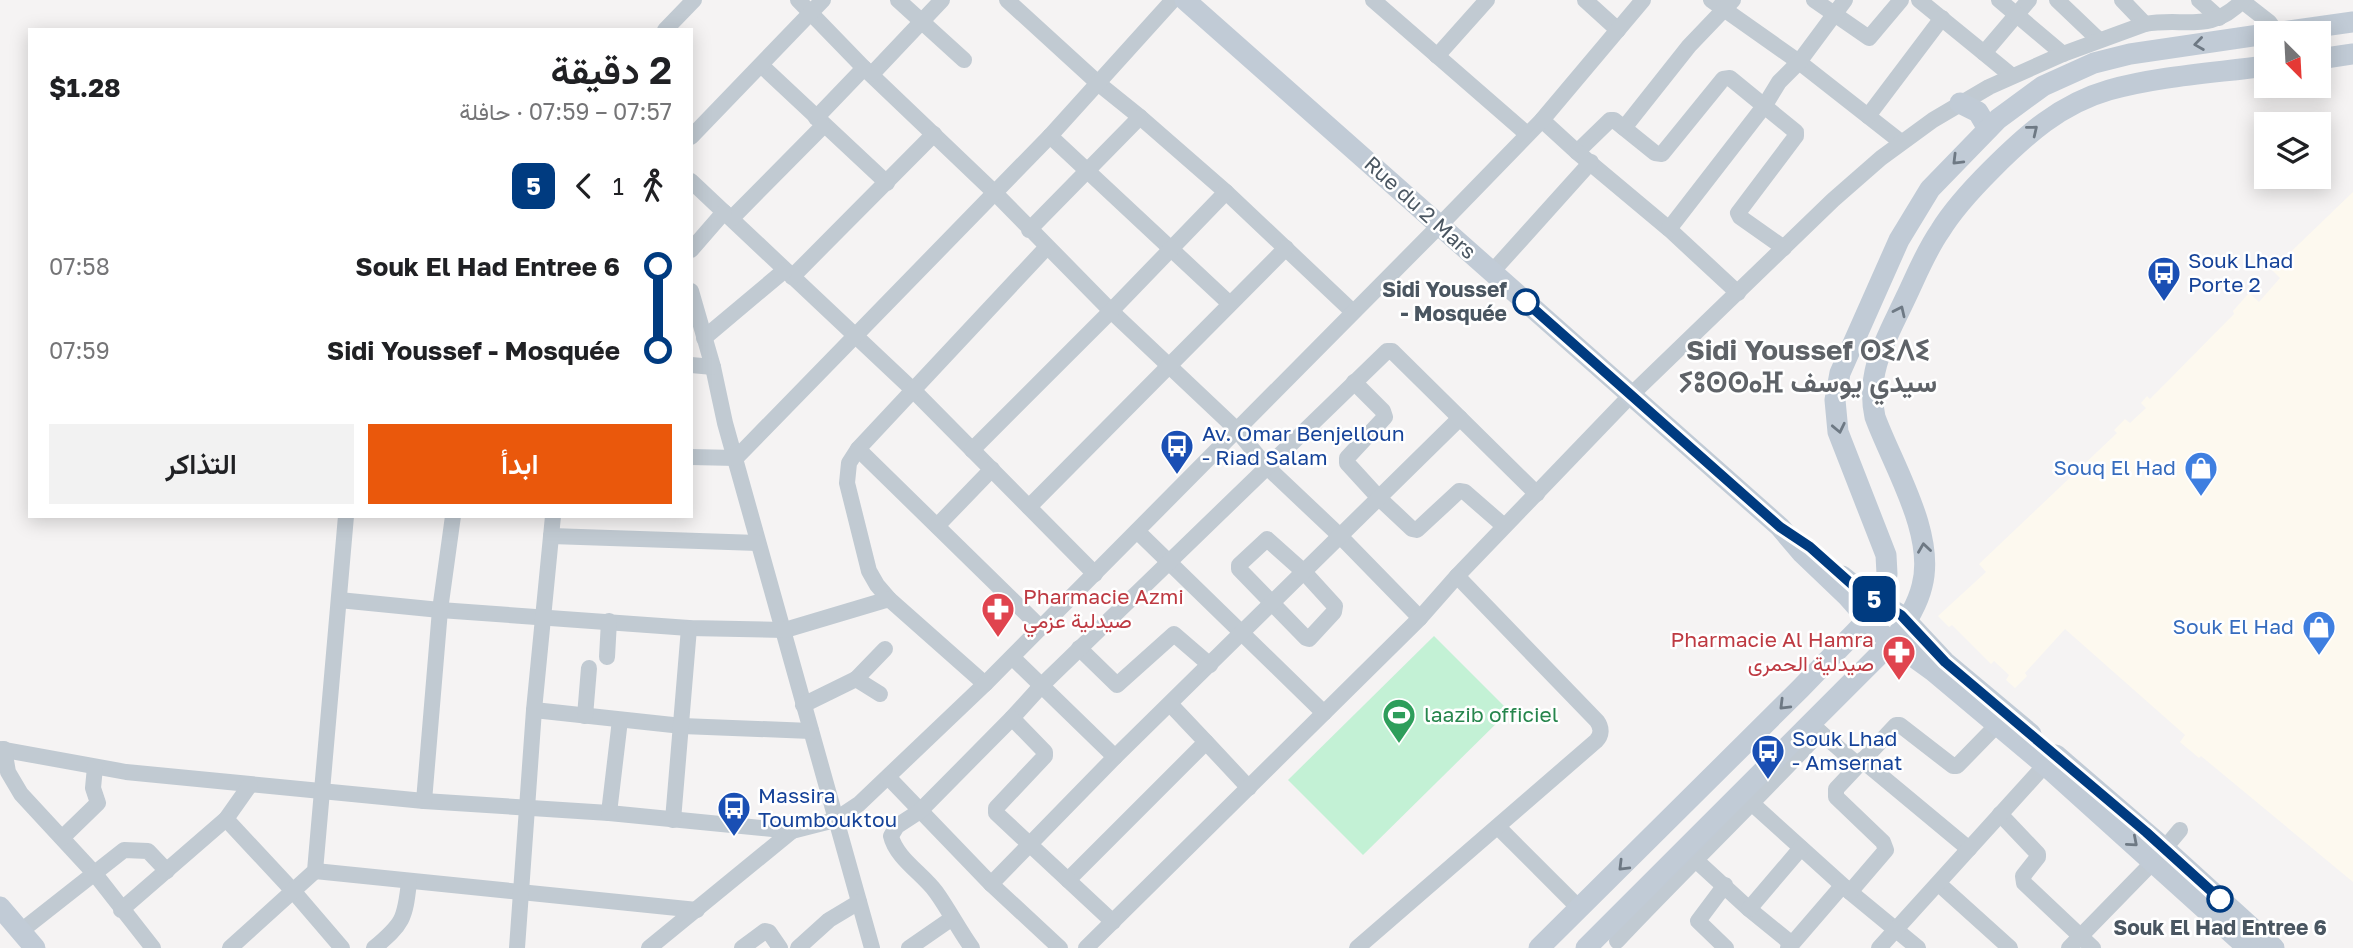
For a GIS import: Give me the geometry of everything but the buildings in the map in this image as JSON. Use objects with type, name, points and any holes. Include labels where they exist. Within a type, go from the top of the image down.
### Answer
[{"type":"street","points":[[668,28],[694,0]]},
{"type":"street","points":[[798,0],[1111,311],[1236,429],[1266,466],[1340,536],[1420,618]]},
{"type":"street","points":[[693,135],[823,0]]},
{"type":"street","points":[[898,0],[964,60]]},
{"type":"street","points":[[693,248],[942,0]]},
{"type":"street","points":[[1007,0],[1226,192],[1353,312]]},
{"type":"street","points":[[693,457],[736,458],[856,338],[1100,84],[1173,0]]},
{"type":"street","name":"Rue du 2 Mars","points":[[1185,0],[1780,527],[1810,547],[1856,588],[1880,601],[1907,621],[1945,662],[2159,854],[2248,948]]},
{"type":"street","points":[[1373,0],[1527,134]]},
{"type":"street","points":[[1437,56],[1487,0]]},
{"type":"street","points":[[1586,0],[1618,30]]},
{"type":"street","points":[[153,948],[94,874],[15,785],[8,772],[2,749],[95,767],[424,801],[609,813],[792,831],[835,820],[859,804],[888,778],[985,684],[1439,226],[1542,120],[1643,0]]},
{"type":"street","points":[[1814,0],[1869,38],[1901,0]]},
{"type":"street","points":[[1669,229],[1765,105],[1779,82],[1799,62],[1845,0]]},
{"type":"street","points":[[1919,0],[2012,76]]},
{"type":"street","points":[[2000,0],[2063,54]]},
{"type":"street","points":[[1984,53],[2029,0]]},
{"type":"street","points":[[2057,0],[2099,40]]},
{"type":"street","points":[[2122,0],[2145,24]]},
{"type":"street","points":[[2199,0],[2219,18]]},
{"type":"street","points":[[1086,948],[1420,618],[1504,526],[1631,395],[1856,178],[1901,142],[1961,103],[2012,76],[2145,24],[2200,23],[2219,18],[2243,0],[2268,21]]},
{"type":"street","points":[[1624,128],[1723,3],[1901,142]]},
{"type":"street","points":[[1868,116],[1942,19]]},
{"type":"street","points":[[2331,25],[2353,22]]},
{"type":"street","points":[[1539,948],[1867,620],[1880,601],[1887,573],[1886,555],[1839,432],[1835,400],[1840,373],[1908,222],[1943,174],[2012,107],[2059,77],[2094,63],[2130,54],[2254,36]]},
{"type":"street","points":[[2331,57],[2353,54]]},
{"type":"street","points":[[762,66],[887,183]]},
{"type":"street","points":[[1586,948],[1615,940],[1689,854],[1815,728],[1892,642],[1907,621],[1922,585],[1924,542],[1875,417],[1871,390],[1877,359],[1939,232],[1971,191],[2021,140],[2047,119],[2076,103],[2125,87],[2254,68]]},
{"type":"street","points":[[1577,152],[1606,121],[1614,120],[1655,153],[1662,154],[1726,78],[1730,78],[1794,129],[1796,136],[1740,209],[1739,215],[1784,248]]},
{"type":"street","points":[[1961,103],[1978,112],[1988,129]]},
{"type":"street","points":[[1029,230],[1140,117]]},
{"type":"street","points":[[1542,120],[1669,229],[1738,293]]},
{"type":"street","points":[[704,338],[789,274],[887,183],[934,134]]},
{"type":"street","points":[[1050,136],[1230,304]]},
{"type":"street","points":[[1492,272],[1591,162]]},
{"type":"street","points":[[693,183],[913,390],[1095,574]]},
{"type":"street","points":[[972,450],[1226,192]]},
{"type":"street","points":[[985,684],[889,599],[877,585],[869,570],[847,483],[849,463],[858,449],[1047,247]]},
{"type":"street","points":[[1029,507],[1286,248]]},
{"type":"street","points":[[693,298],[870,947]]},
{"type":"street","points":[[972,948],[936,892],[891,841],[892,832],[920,811],[1079,648],[1387,351],[1392,351],[1537,494]]},
{"type":"street","points":[[693,365],[713,367]]},
{"type":"street","points":[[1354,382],[1383,411],[1385,420],[1346,460],[1379,498],[1414,531],[1462,491],[1504,526]]},
{"type":"street","points":[[991,884],[1115,757],[1171,705],[1460,418]]},
{"type":"street","points":[[858,449],[1041,628]]},
{"type":"street","points":[[937,526],[992,469]]},
{"type":"street","points":[[230,948],[295,892],[315,871],[346,518]]},
{"type":"street","points":[[424,801],[440,610],[453,518]]},
{"type":"street","points":[[517,948],[534,710],[553,518]]},
{"type":"street","name":"Rue du 2 Mars","points":[[1780,527],[1867,620],[1892,642],[1920,661],[2274,948]]},
{"type":"street","points":[[1137,531],[1324,713]]},
{"type":"street","points":[[551,536],[758,543]]},
{"type":"street","points":[[1268,539],[1304,572],[1335,609],[1312,637],[1306,638],[1239,569],[1239,565],[1268,539]]},
{"type":"street","points":[[1357,948],[1600,736],[1601,729],[1597,721],[1457,576]]},
{"type":"street","points":[[339,600],[689,628],[785,630],[889,599]]},
{"type":"street","points":[[607,657],[609,621]]},
{"type":"street","points":[[673,820],[689,628]]},
{"type":"street","points":[[1079,648],[1117,685],[1174,634],[1210,665]]},
{"type":"street","points":[[803,705],[856,679],[885,649]]},
{"type":"street","points":[[1012,657],[1115,757]]},
{"type":"street","points":[[584,716],[589,668]]},
{"type":"street","points":[[856,679],[880,694]]},
{"type":"street","points":[[1171,705],[1249,788]]},
{"type":"street","points":[[534,710],[682,726],[811,730]]},
{"type":"street","points":[[1012,718],[1045,752],[1045,757],[996,808],[999,817],[1113,922]]},
{"type":"street","points":[[609,813],[620,720]]},
{"type":"street","points":[[1689,854],[1790,946],[1886,850],[1884,842],[1835,795],[1836,789],[1860,762],[1897,725],[1953,766],[1957,766],[1997,725]]},
{"type":"street","points":[[1815,728],[1969,849]]},
{"type":"street","points":[[1069,880],[1206,742]]},
{"type":"street","points":[[1879,948],[2045,765]]},
{"type":"street","points":[[62,838],[98,803],[93,788],[95,767]]},
{"type":"street","points":[[888,778],[991,884],[1060,948]]},
{"type":"street","points":[[121,910],[226,818],[250,785]]},
{"type":"street","points":[[1746,799],[1846,889],[1918,948]]},
{"type":"street","points":[[2000,814],[2038,854],[2023,876],[2024,883],[2075,942],[2093,948]]},
{"type":"street","points":[[226,818],[295,892],[342,948]]},
{"type":"street","points":[[1498,827],[1580,909]]},
{"type":"street","points":[[2075,942],[2180,830]]},
{"type":"street","points":[[649,948],[792,831]]},
{"type":"street","points":[[1749,909],[1801,848]]},
{"type":"street","points":[[0,907],[28,940],[94,874],[124,850],[148,851],[167,871]]},
{"type":"street","points":[[315,871],[697,910]]},
{"type":"street","points":[[380,946],[404,917],[409,882]]},
{"type":"street","points":[[1939,884],[2010,948]]},
{"type":"street","points":[[1725,885],[1698,921],[1714,940],[1726,948]]},
{"type":"street","points":[[798,948],[829,920],[859,902]]},
{"type":"street","points":[[909,948],[951,919]]},
{"type":"street","points":[[741,948],[765,931],[769,932],[780,948]]},
{"type":"shaded area","name":"Souq El Had","points":[[2353,192],[2353,882],[2201,756],[2199,758],[2180,742],[2185,735],[2065,629],[2015,688],[2006,680],[2009,675],[1994,661],[1991,664],[1952,625],[1949,627],[1938,616],[1986,572],[1979,564],[2117,433],[2114,430],[2125,419],[2130,423],[2146,408],[2141,403],[2147,396],[2150,399],[2234,314],[2233,311],[2249,293],[2259,302],[2280,278],[2272,270]]},
{"type":"green space","name":"laazib officiel","points":[[1434,636],[1509,711],[1363,855],[1288,780]]},
{"type":"bus line","name":"5","points":[[1526,302],[1780,527],[1810,547],[1856,588],[1901,615],[1945,662],[2146,832],[2220,899]]},
{"type":"place","name":"Sidi Youssef - Mosquée","points":[[1526,302]]},
{"type":"place","name":"Souk Lhad Porte 2","points":[[2164,303]]},
{"type":"place","name":"Av. Omar Benjelloun - Riad Salam","points":[[1177,476]]},
{"type":"place","name":"Souq El Had","points":[[2201,498]]},
{"type":"place","name":"Pharmacie Azmi صيدلية عزمي","points":[[998,639]]},
{"type":"place","name":"Souk El Had","points":[[2319,657]]},
{"type":"place","name":"Pharmacie Al Hamra صيدلية الحمرى","points":[[1899,682]]},
{"type":"place","name":"laazib officiel","points":[[1399,745]]},
{"type":"place","name":"Souk Lhad - Amsernat","points":[[1768,781]]},
{"type":"place","name":"Massira Toumbouktou","points":[[734,838]]},
{"type":"place","name":"Souk El Had Entree 6","points":[[2220,899]]},
{"type":"district","name":"Sidi Youssef ⵙⵉⴷⵉ ⵢⵓⵙⵙⴰⴼ سيدي يوسف","points":[[1808,366]]}]
